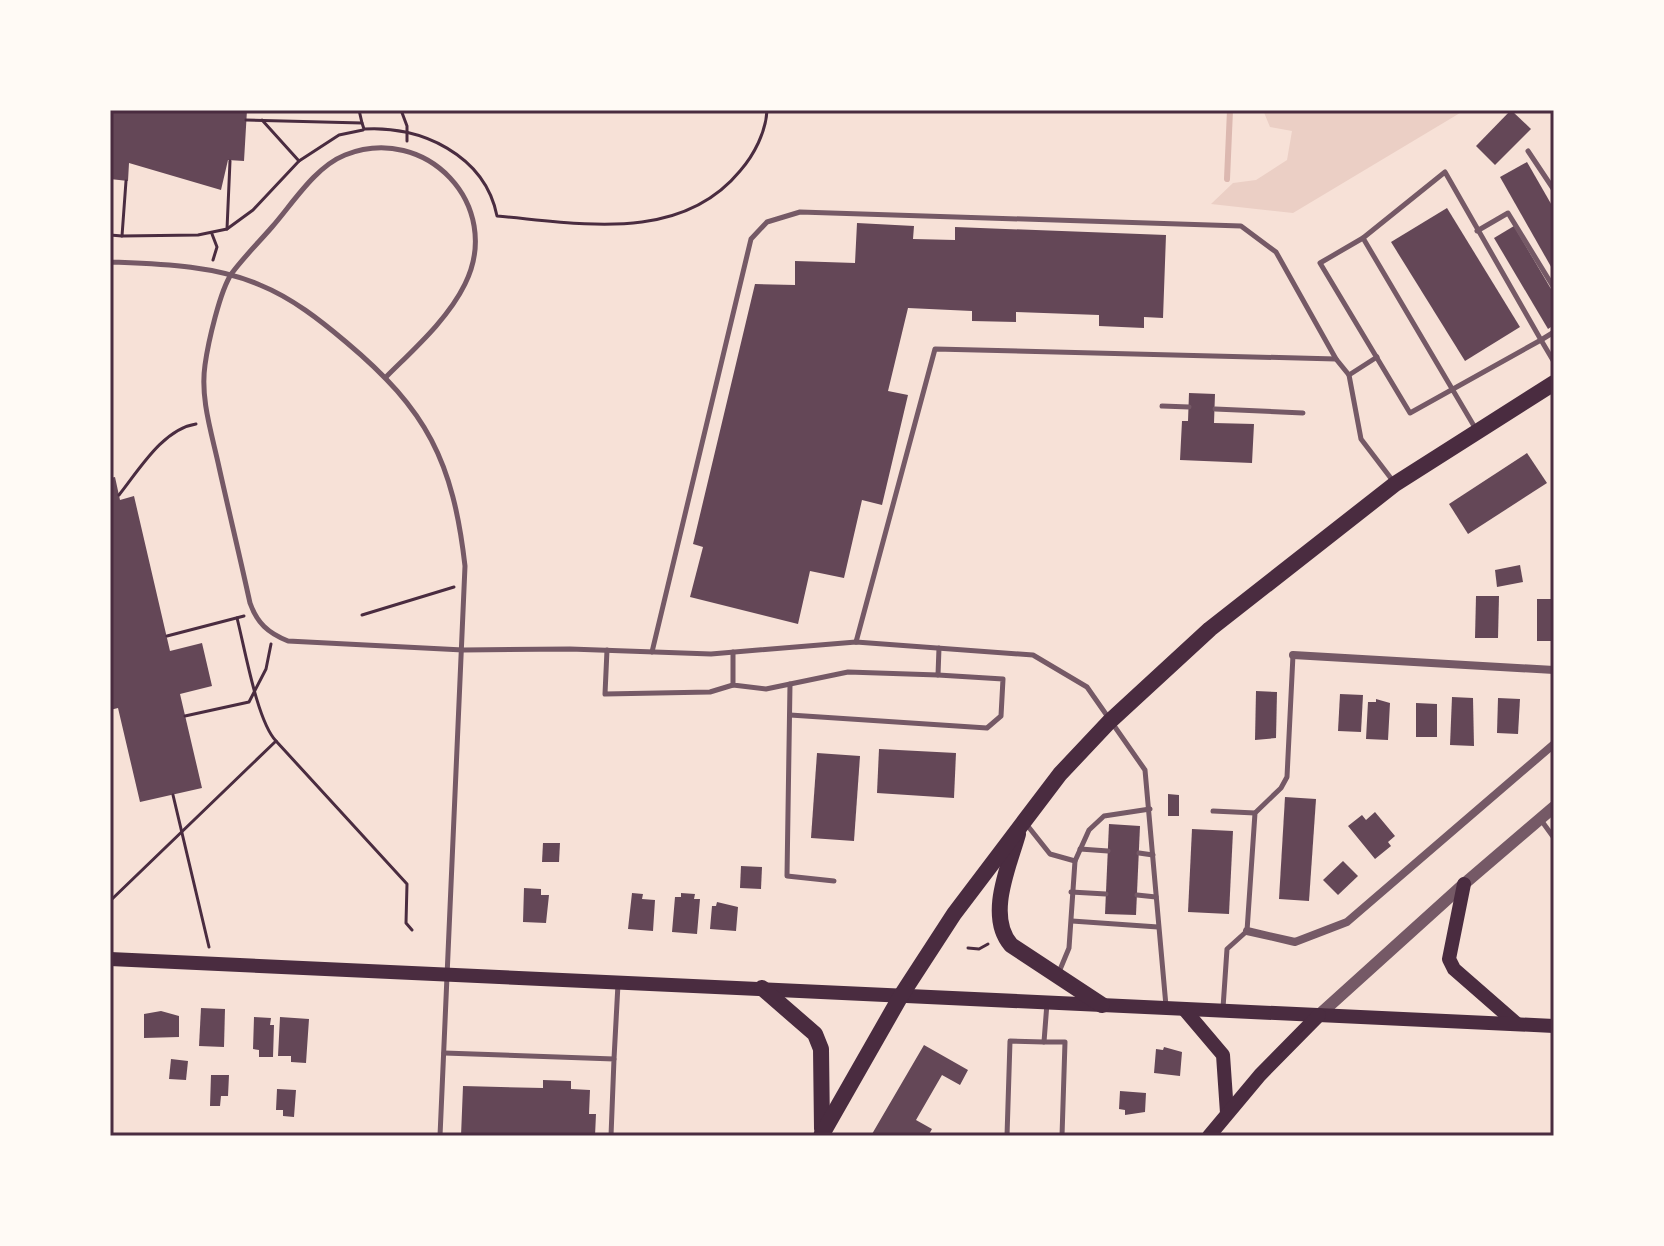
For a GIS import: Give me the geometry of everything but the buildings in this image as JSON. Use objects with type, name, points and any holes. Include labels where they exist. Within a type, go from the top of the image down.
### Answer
[{"type":"main road","points":[[822,1135],[902,994],[954,914],[1060,774],[1109,722],[1210,629],[1395,484],[1554,383]]},
{"type":"main road","points":[[1022,824],[1002,895],[1000,927],[1011,945],[1102,1005]]},
{"type":"main road","points":[[1464,884],[1449,959],[1454,969],[1517,1024]]},
{"type":"main road","points":[[110,959],[1554,1026]]},
{"type":"main road","points":[[762,988],[815,1034],[821,1049],[822,1135]]},
{"type":"main road","points":[[1184,1009],[1223,1055],[1227,1113]]},
{"type":"main road","points":[[1209,1136],[1319,1015]]},
{"type":"street","points":[[1293,655],[1554,670]]},
{"type":"street","points":[[1247,931],[1295,942],[1347,922],[1554,744]]},
{"type":"street","points":[[1319,1015],[1554,807]]},
{"type":"lane","points":[[387,376],[424,339],[465,284],[476,232],[472,209],[460,188],[442,168],[407,150],[371,149],[343,156],[321,171],[230,275],[205,368],[209,423],[253,614],[276,636],[288,641],[463,650],[733,652],[856,642],[1033,655],[1087,687],[1145,770],[1166,1008]]},
{"type":"lane","points":[[1528,151],[1554,190]]},
{"type":"lane","points":[[1554,332],[1541,340],[1410,413],[1320,263],[1363,238],[1445,172],[1477,231],[1541,340],[1554,362]]},
{"type":"lane","points":[[652,652],[751,239],[767,222],[800,212],[1241,226],[1276,252],[1336,359],[1349,375],[1361,439],[1395,484]]},
{"type":"lane","points":[[1477,231],[1508,213],[1554,288]]},
{"type":"lane","points":[[1363,238],[1477,432]]},
{"type":"lane","points":[[110,262],[230,275],[261,285],[316,316],[387,376],[431,437],[447,473],[459,512],[464,585],[440,1136]]},
{"type":"lane","points":[[856,642],[935,349],[1336,359]]},
{"type":"lane","points":[[1349,375],[1377,357]]},
{"type":"lane","points":[[1162,406],[1189,407]]},
{"type":"lane","points":[[1215,409],[1303,413]]},
{"type":"lane","points":[[938,675],[939,648]]},
{"type":"lane","points":[[607,650],[605,694],[710,692],[733,685],[766,689],[848,672],[1003,679],[1001,716],[987,728],[790,715]]},
{"type":"lane","points":[[733,652],[733,685]]},
{"type":"lane","points":[[1223,1009],[1227,949],[1247,931],[1255,813],[1287,777],[1293,655]]},
{"type":"lane","points":[[790,684],[787,876],[834,881]]},
{"type":"lane","points":[[1058,976],[1069,948],[1075,861],[1089,830],[1104,816],[1150,809]]},
{"type":"lane","points":[[1213,811],[1255,813]]},
{"type":"lane","points":[[1541,819],[1554,838]]},
{"type":"lane","points":[[1022,824],[1050,854],[1058,859],[1075,861]]},
{"type":"lane","points":[[1080,849],[1108,851]]},
{"type":"lane","points":[[1139,853],[1153,855]]},
{"type":"lane","points":[[1071,892],[1106,894]]},
{"type":"lane","points":[[1137,895],[1156,897]]},
{"type":"lane","points":[[1072,921],[1158,927]]},
{"type":"lane","points":[[611,1136],[618,982]]},
{"type":"lane","points":[[1044,1042],[1047,1002]]},
{"type":"lane","points":[[1007,1136],[1010,1041],[1065,1042],[1062,1136]]},
{"type":"lane","points":[[444,1053],[614,1059]]},
{"type":"path","points":[[359,110],[364,129]]},
{"type":"path","points":[[401,110],[407,130],[407,150]]},
{"type":"path","points":[[110,235],[212,233],[227,229],[253,210],[299,161],[339,135],[364,129],[407,130],[457,154],[481,182],[497,216],[605,225],[667,218],[702,205],[747,163],[762,132],[767,110]]},
{"type":"path","points":[[246,120],[362,123]]},
{"type":"path","points":[[262,120],[299,161]]},
{"type":"path","points":[[227,229],[230,161]]},
{"type":"path","points":[[122,236],[126,181]]},
{"type":"path","points":[[209,271],[217,247],[212,233]]},
{"type":"path","points":[[119,495],[161,444],[182,426],[209,423]]},
{"type":"path","points":[[362,615],[421,594],[464,585]]},
{"type":"path","points":[[167,636],[253,614]]},
{"type":"path","points":[[237,618],[262,723],[407,884],[406,923],[412,930]]},
{"type":"path","points":[[185,716],[249,702],[266,669],[269,647],[276,636]]},
{"type":"path","points":[[110,901],[276,741]]},
{"type":"path","points":[[173,795],[213,964]]},
{"type":"path","points":[[968,948],[979,949],[988,944]]},
{"type":"shaded area","points":[[1263,110],[1465,110],[1293,213],[1211,204],[1233,183],[1256,180],[1287,160],[1292,131],[1270,127]]},
{"type":"waterway","points":[[1227,179],[1230,110]]}]
